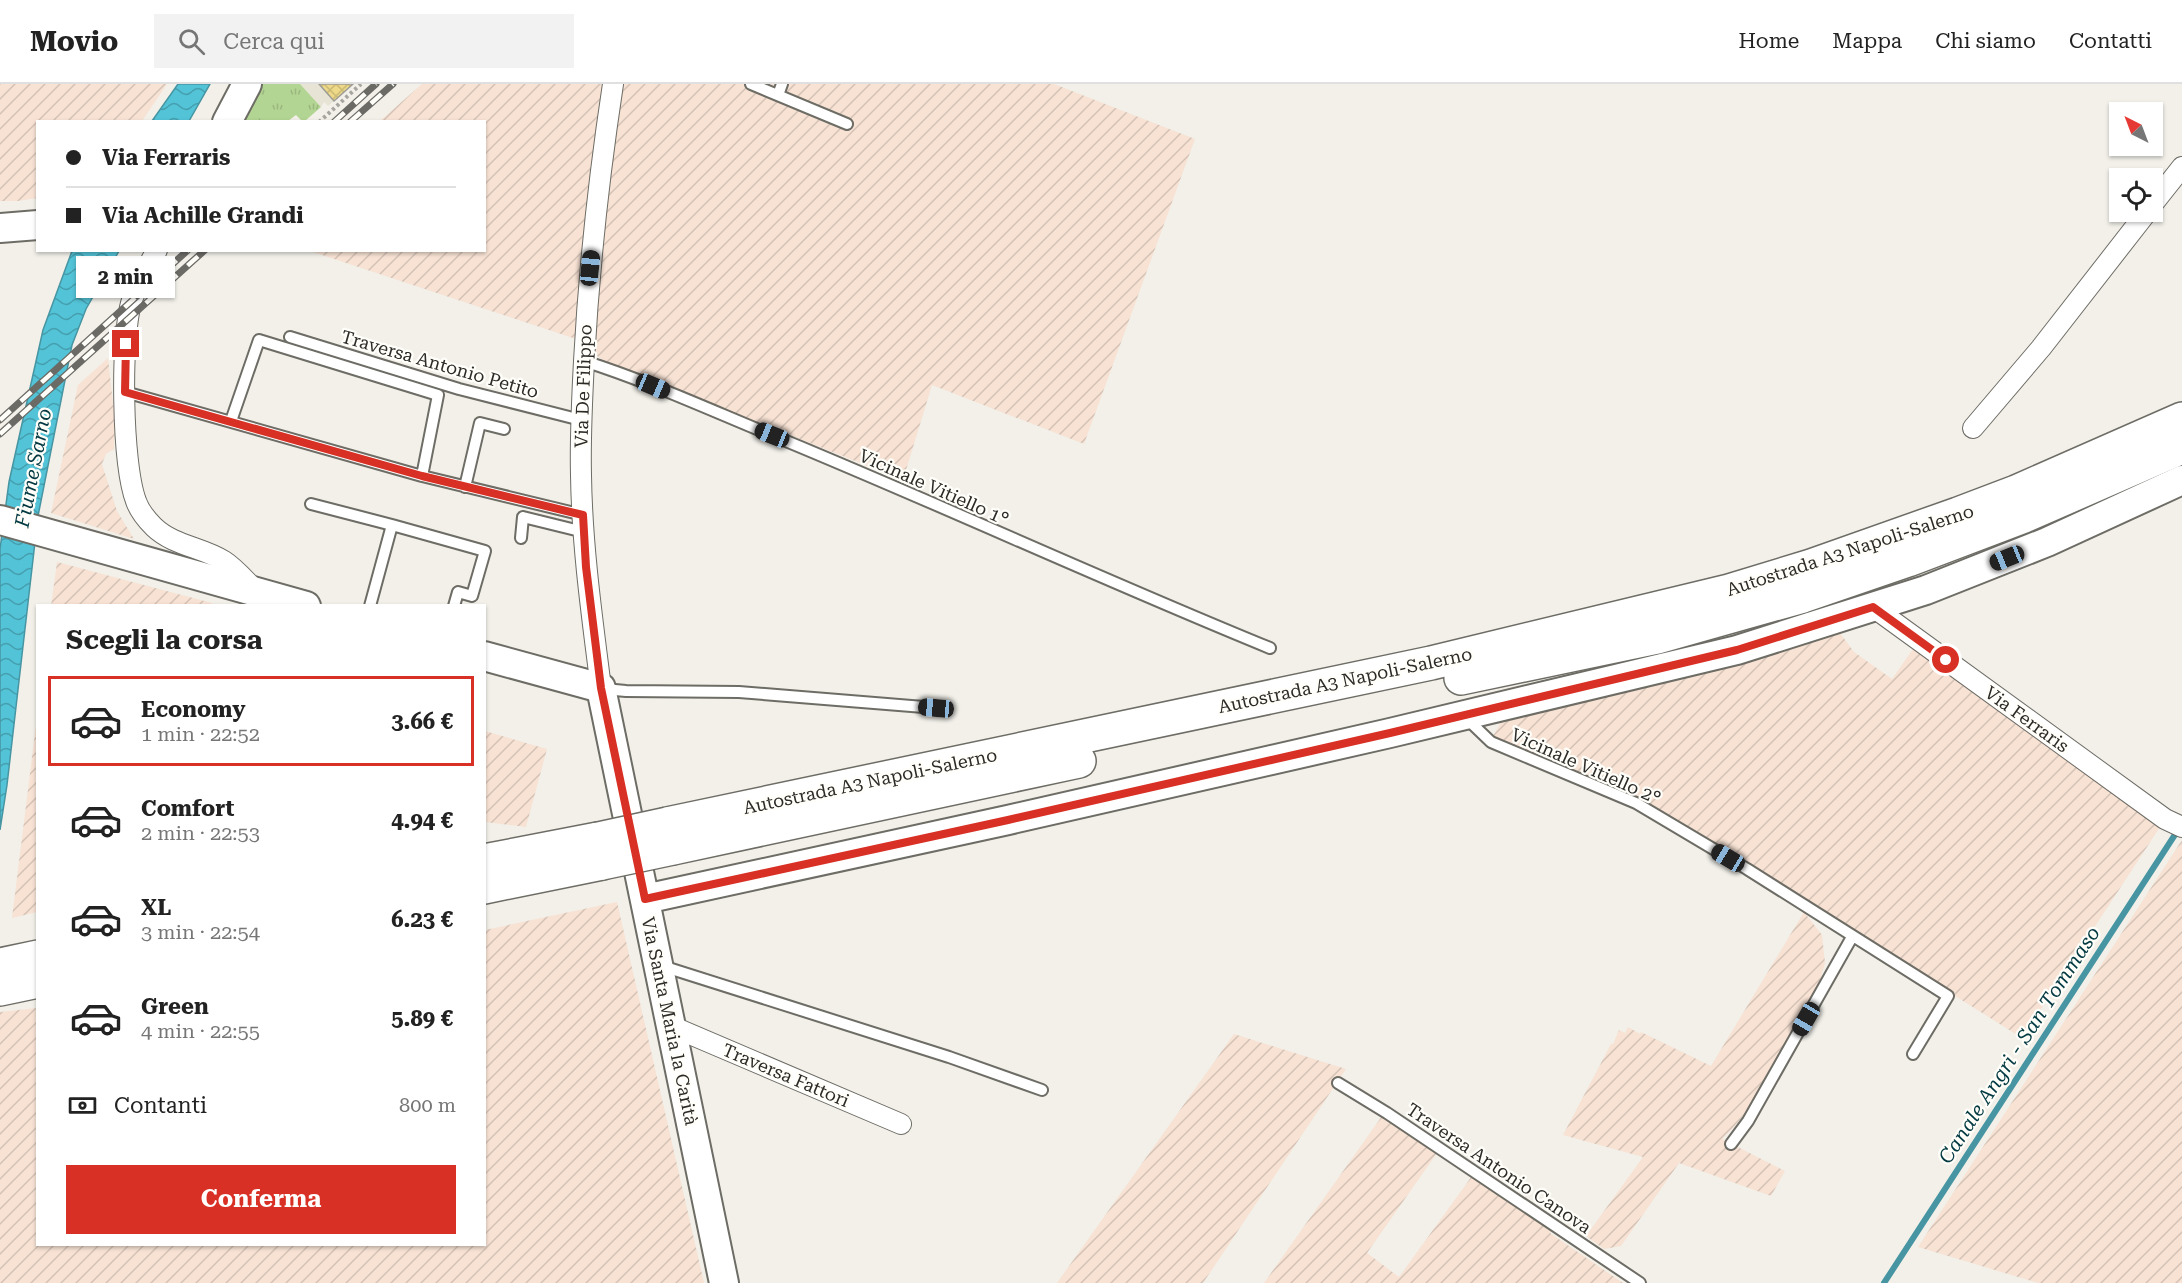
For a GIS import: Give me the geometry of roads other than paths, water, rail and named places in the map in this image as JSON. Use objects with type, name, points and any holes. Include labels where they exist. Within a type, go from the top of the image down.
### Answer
[{"type":"highway","name":"Autostrada A3 Napoli-Salerno","points":[[670,836],[1431,663],[1729,591],[1822,563],[1968,511],[2182,419]]},
{"type":"highway","name":"Autostrada A3 Napoli-Salerno","points":[[486,886],[600,851],[670,836],[1657,637],[1803,596],[1908,560],[2024,516],[2182,447]]},
{"type":"highway","name":"Autostrada A3 Napoli-Salerno","points":[[486,861],[600,851]]},
{"type":"street","points":[[228,120],[247,84]]},
{"type":"street","name":"Via De Filippo","points":[[601,688],[586,567],[581,420],[587,291],[602,154],[613,84]]},
{"type":"street","points":[[2163,191],[2182,167]]},
{"type":"street","points":[[1973,428],[2041,348],[2139,222]]},
{"type":"street","points":[[0,228],[36,225]]},
{"type":"street","points":[[156,252],[132,300],[128,319],[125,392],[130,471],[136,502],[156,529],[171,539],[224,561],[259,593]]},
{"type":"street","points":[[645,899],[1020,818],[1464,716],[1737,650],[1926,590],[2047,542],[2182,480]]},
{"type":"street","points":[[0,520],[299,604]]},
{"type":"street","name":"Via Ferraris","points":[[1873,607],[2173,823]]},
{"type":"street","points":[[486,657],[601,688]]},
{"type":"street","name":"Via Santa Maria la Carità","points":[[601,688],[724,1283]]},
{"type":"street","name":"Traversa Fattori","points":[[671,1026],[900,1124]]},
{"type":"lane","points":[[751,84],[847,124]]},
{"type":"lane","points":[[778,95],[782,84]]},
{"type":"lane","name":"Traversa Antonio Petito","points":[[290,337],[459,389],[581,420]]},
{"type":"lane","points":[[231,421],[259,340],[438,395],[422,476]]},
{"type":"lane","name":"Vicinale Vitiello 1°","points":[[584,362],[632,377],[829,459],[1270,648]]},
{"type":"lane","points":[[125,392],[465,487],[583,523]]},
{"type":"lane","points":[[465,487],[480,423],[504,429]]},
{"type":"lane","points":[[311,504],[485,551],[472,596],[458,592],[455,604]]},
{"type":"lane","points":[[520,538],[524,517],[583,523]]},
{"type":"lane","points":[[371,604],[392,525]]},
{"type":"lane","points":[[601,688],[626,691],[739,692],[936,708]]},
{"type":"lane","name":"Vicinale Vitiello 2°","points":[[1464,716],[1491,742],[1636,803],[1747,869],[1948,996],[1913,1054]]},
{"type":"lane","points":[[1731,1144],[1748,1121],[1852,937]]},
{"type":"lane","points":[[658,965],[949,1057],[1042,1090]]},
{"type":"lane","name":"Traversa Antonio Canova","points":[[1338,1083],[1387,1113],[1640,1283]]},
{"type":"water","points":[[178,84],[210,84],[190,120],[153,120]]},
{"type":"water","name":"Fiume Sarno","points":[[72,252],[118,252],[86,309],[72,345],[38,516],[0,830],[0,549],[9,482],[43,330]]},
{"type":"waterway","name":"Canale Angri - San Tommaso","points":[[1884,1283],[2178,830]]},
{"type":"railway","points":[[336,120],[376,84]]},
{"type":"railway","points":[[352,120],[393,84]]},
{"type":"railway","points":[[0,420],[186,252]]},
{"type":"railway","points":[[0,434],[203,252]]}]
